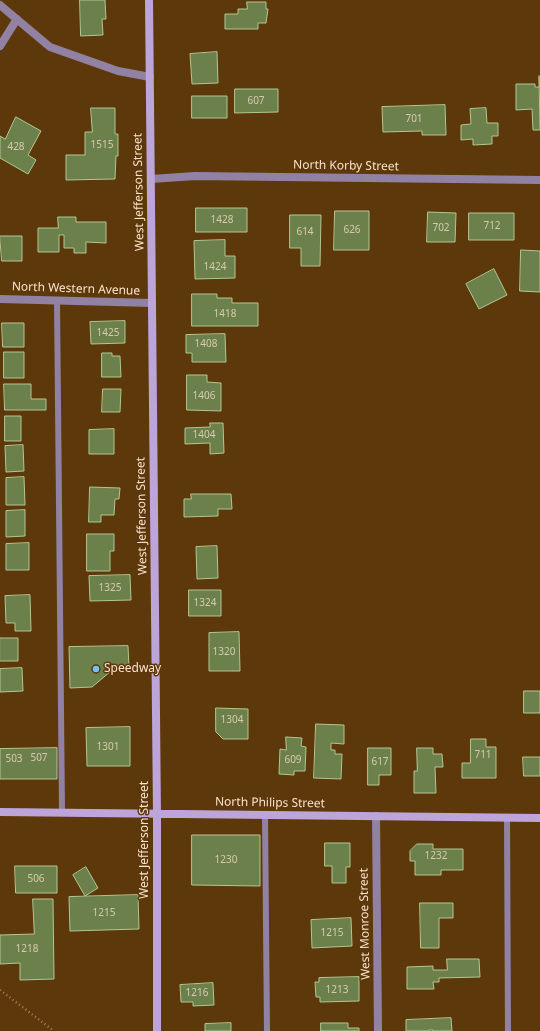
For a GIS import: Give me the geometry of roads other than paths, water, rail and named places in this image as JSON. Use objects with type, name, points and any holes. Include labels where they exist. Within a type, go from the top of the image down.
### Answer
[{"type":"street","name":"West Jefferson Street","points":[[149,0],[158,1031]]},
{"type":"street","points":[[0,5],[50,47],[118,71],[150,77]]},
{"type":"street","points":[[0,46],[17,19]]},
{"type":"street","name":"North Korby Street","points":[[151,179],[203,176],[540,180]]},
{"type":"street","name":"North Western Avenue","points":[[0,299],[152,303]]},
{"type":"street","name":"North Philips Street","points":[[0,812],[540,818]]},
{"type":"street","name":"West Monroe Street","points":[[376,816],[378,1031]]},
{"type":"lane","points":[[57,301],[62,812]]},
{"type":"lane","points":[[265,815],[267,1031]]},
{"type":"lane","points":[[507,817],[508,1031]]},
{"type":"place","name":"Speedway","points":[[96,669]]}]
